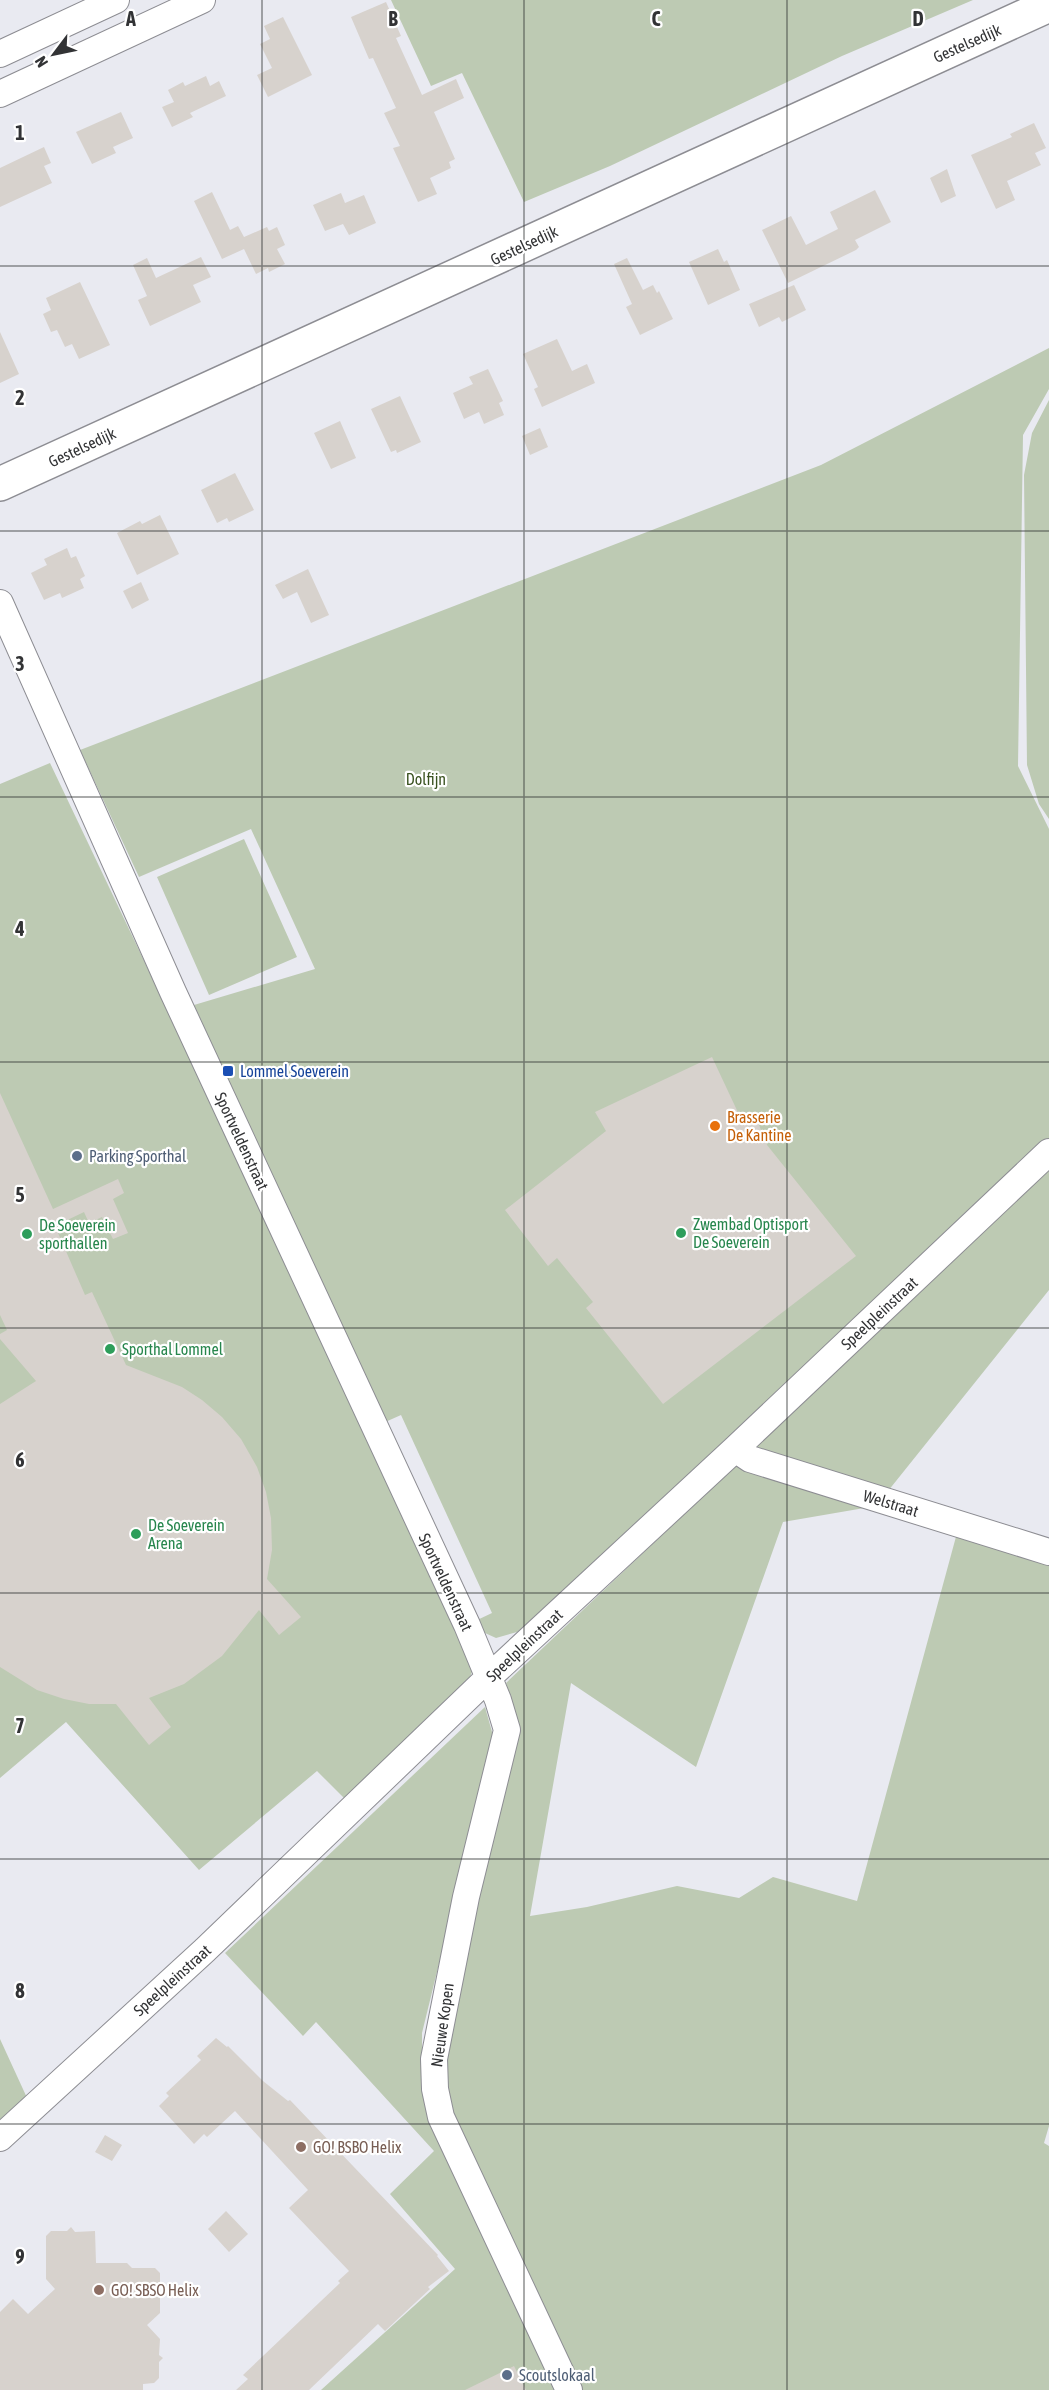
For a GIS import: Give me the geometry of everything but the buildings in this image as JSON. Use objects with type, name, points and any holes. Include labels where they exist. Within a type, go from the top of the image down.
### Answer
[{"type":"main road","name":"Gestelsedijk","points":[[0,484],[1049,6]]},
{"type":"street","points":[[0,54],[116,0]]},
{"type":"street","points":[[0,94],[191,1]]},
{"type":"street","name":"Sportveldenstraat","points":[[0,603],[173,992],[467,1625],[488,1678]]},
{"type":"street","name":"Speelpleinstraat","points":[[0,2138],[205,1950],[488,1678],[735,1449],[1049,1152]]},
{"type":"street","name":"Welstraat","points":[[735,1449],[750,1459],[1049,1552]]},
{"type":"street","name":"Nieuwe Kopen","points":[[488,1678],[507,1730],[450,1973],[434,2059],[435,2089],[441,2117],[569,2390]]},
{"type":"green space","points":[[391,0],[973,0],[842,56],[610,166],[524,202],[462,73],[431,86]]},
{"type":"green space","name":"Dolfijn","points":[[1049,348],[1049,389],[1023,435],[1018,766],[1049,829],[1049,1140],[538,1615],[517,1632],[496,1638],[485,1633],[473,1622],[492,1613],[401,1415],[383,1423],[194,1005],[315,969],[251,829],[139,877],[80,750],[821,465]]},
{"type":"green space","points":[[1049,400],[1049,819],[1039,804],[1027,765],[1024,475],[1032,433]]},
{"type":"green space","points":[[50,763],[246,1175],[473,1669],[466,1688],[344,1798],[317,1771],[199,1870],[66,1722],[0,1778],[0,784]]},
{"type":"green space","points":[[244,839],[297,957],[209,995],[157,877]]},
{"type":"green space","points":[[1049,1168],[1049,1290],[876,1506],[783,1522],[696,1767],[571,1683],[530,1916],[587,1907],[677,1886],[739,1898],[773,1877],[857,1901],[957,1533],[1049,1563],[1049,2126],[1044,2143],[1049,2146],[1049,2390],[578,2390],[444,2102],[438,2053],[514,1713],[506,1683]]},
{"type":"green space","points":[[485,1707],[494,1739],[422,2033],[422,2072],[426,2105],[559,2390],[321,2390],[455,2269],[390,2194],[434,2151],[316,2022],[303,2036],[225,1953]]},
{"type":"green space","points":[[0,2039],[28,2100],[0,2126]]},
{"type":"place","name":"Lommel Soeverein","points":[[228,1071]]},
{"type":"place","name":"Brasserie De Kantine","points":[[715,1126]]},
{"type":"place","name":"Parking Sporthal","points":[[77,1156]]},
{"type":"place","name":"Zwembad Optisport De Soeverein","points":[[681,1233]]},
{"type":"place","name":"De Soeverein sporthallen","points":[[27,1234]]},
{"type":"place","name":"Sporthal Lommel","points":[[110,1349]]},
{"type":"place","name":"De Soeverein Arena","points":[[136,1534]]},
{"type":"place","name":"GO! BSBO Helix","points":[[301,2147]]},
{"type":"place","name":"GO! SBSO Helix","points":[[99,2290]]},
{"type":"place","name":"Scoutslokaal","points":[[507,2375]]}]
